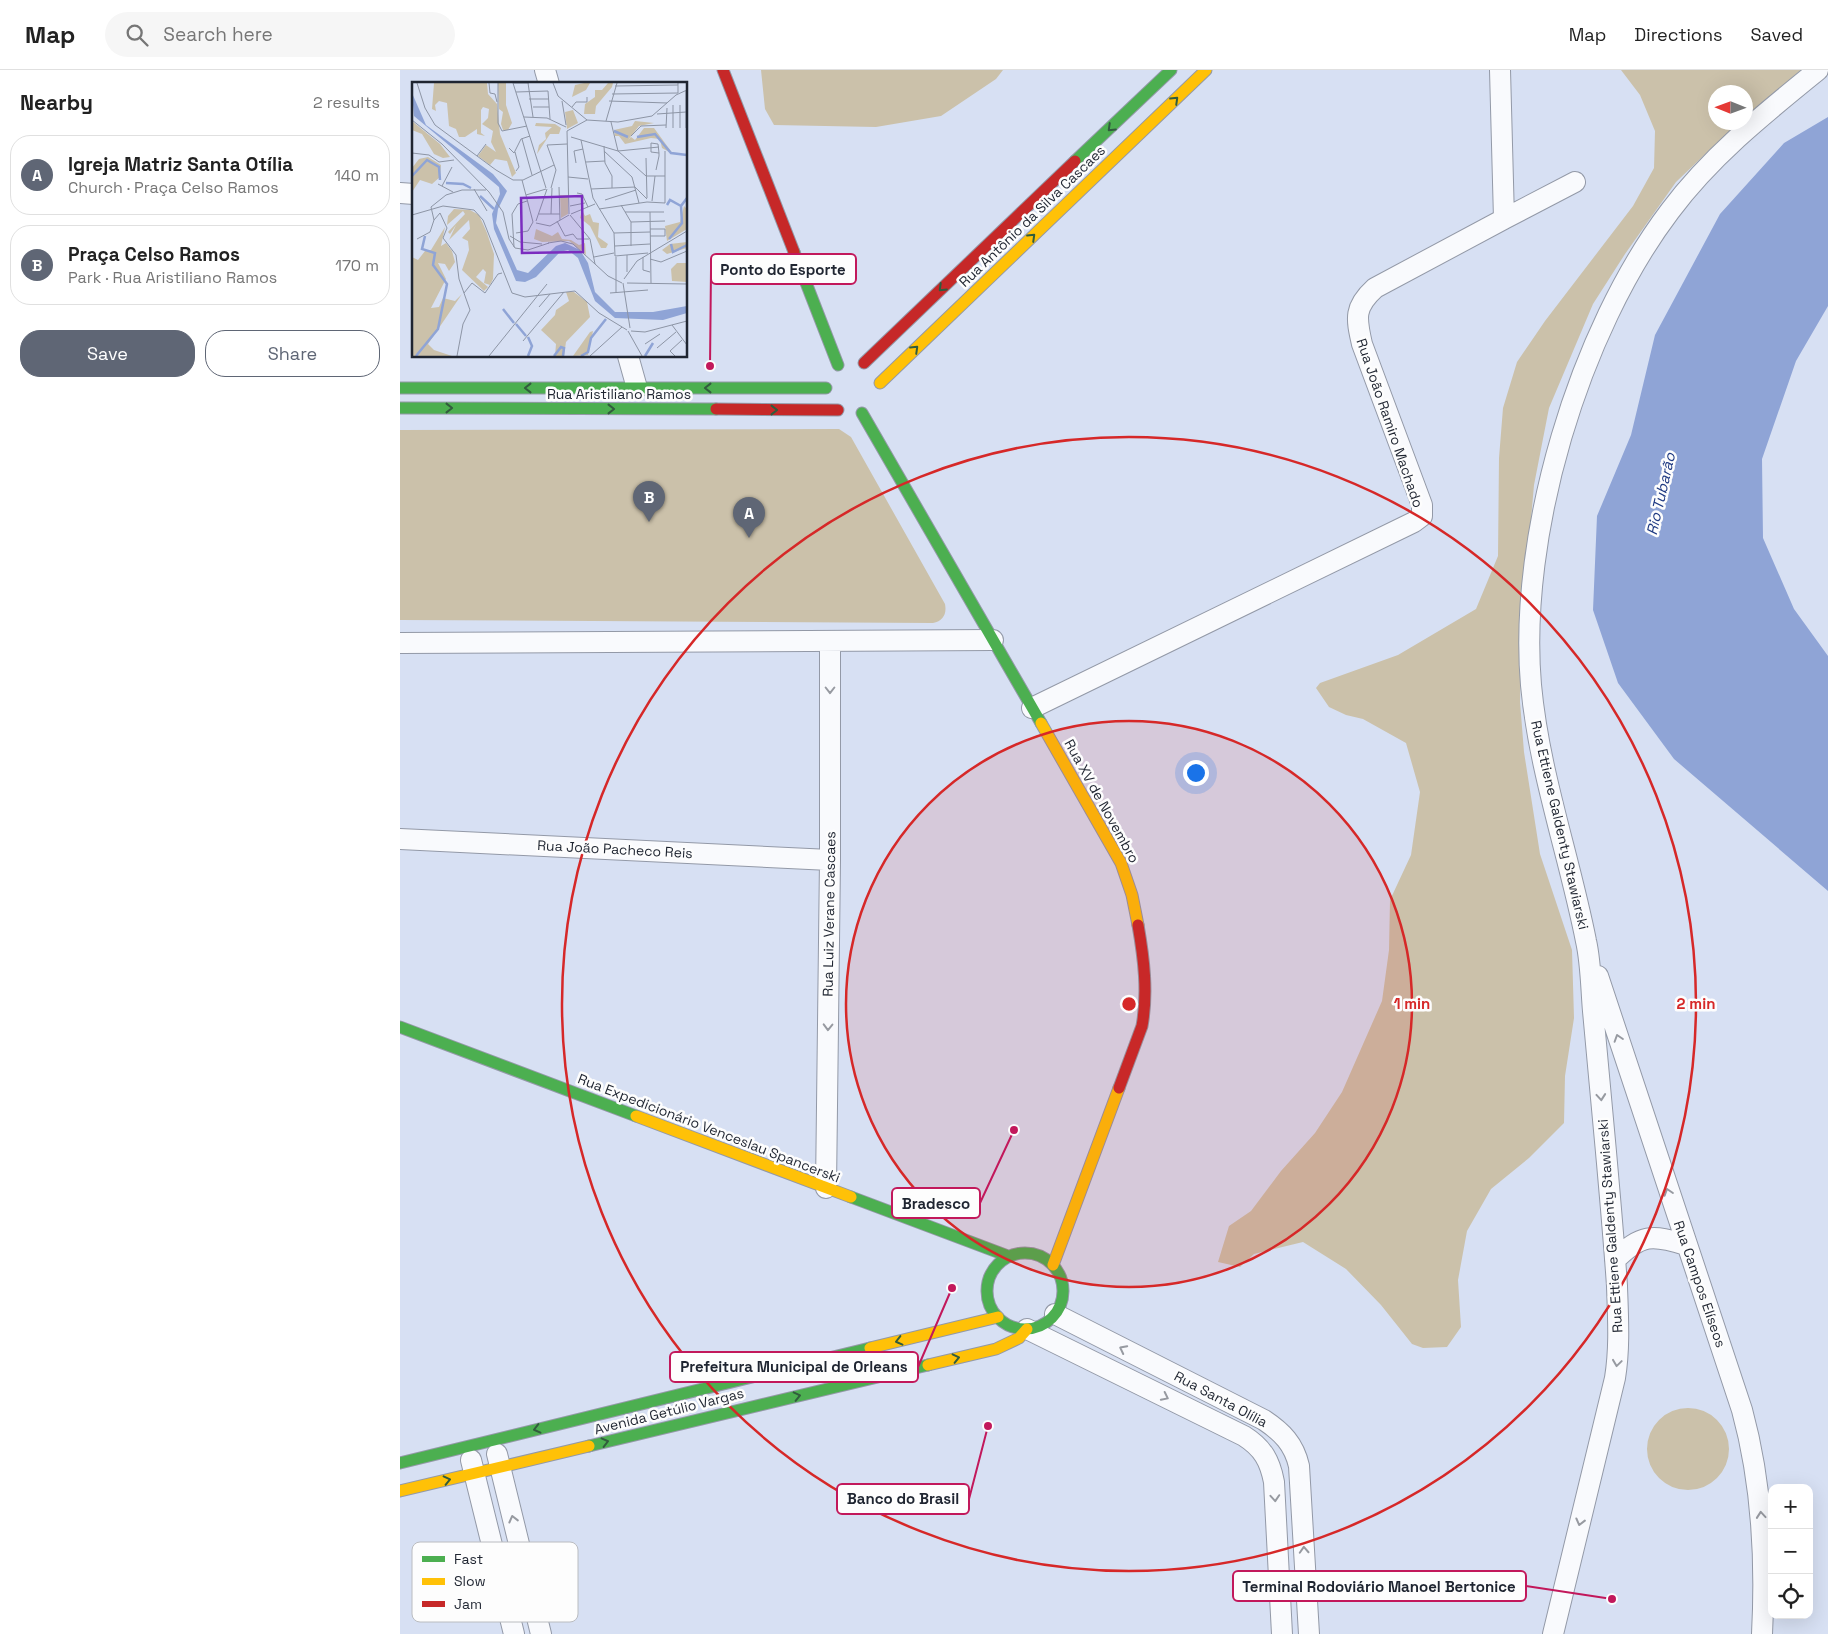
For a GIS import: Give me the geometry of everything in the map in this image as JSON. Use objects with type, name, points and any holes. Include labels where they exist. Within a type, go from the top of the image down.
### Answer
[{"type":"street","points":[[723,70],[862,368],[876,401],[850,413],[832,404],[826,388],[829,375],[862,368]]},
{"type":"street","name":"Rua Antônio da Silva Cascaes","points":[[862,368],[1149,108],[1171,70]]},
{"type":"street","name":"Rua Antônio da Silva Cascaes","points":[[862,368],[1149,108],[1206,70]]},
{"type":"street","points":[[1500,70],[1504,219],[1574,182]]},
{"type":"street","name":"Rua Ettiene Galdenty Stawiarski","points":[[1552,1634],[1615,1378],[1619,1331],[1615,1260],[1587,944],[1553,805],[1537,728],[1531,683],[1530,633],[1533,580],[1540,529],[1550,481],[1568,416],[1586,366],[1611,306],[1640,254],[1670,210],[1716,158],[1759,118],[1818,70]]},
{"type":"street","name":"Rua João Ramiro Machado","points":[[1032,708],[1414,522],[1422,516],[1422,505],[1362,344],[1358,327],[1358,313],[1363,298],[1375,288],[1504,219]]},
{"type":"street","points":[[629,358],[638,388]]},
{"type":"street","name":"Rua Aristiliano Ramos","points":[[400,388],[826,388]]},
{"type":"street","name":"Rua Aristiliano Ramos","points":[[400,408],[850,413]]},
{"type":"street","name":"Rua XV de Novembro","points":[[850,413],[993,640],[1121,863],[1131,888],[1137,914],[1147,988],[1146,1008],[1142,1026],[1053,1265]]},
{"type":"street","points":[[400,643],[993,640]]},
{"type":"street","name":"Rua Luiz Verane Cascaes","points":[[826,1188],[830,860],[830,641]]},
{"type":"street","name":"Rua João Pacheco Reis","points":[[400,839],[830,860]]},
{"type":"street","name":"Rua Campos Elíseos","points":[[1587,944],[1739,1402],[1751,1444],[1759,1488],[1763,1540],[1764,1599],[1762,1634]]},
{"type":"street","name":"Rua Expedicionário Venceslau Spancerski","points":[[400,1027],[1008,1256]]},
{"type":"street","points":[[1615,1260],[1628,1247],[1639,1241],[1651,1238],[1662,1238],[1686,1245]]},
{"type":"street","points":[[1019,1253],[1031,1253],[1043,1257],[1053,1265],[1061,1279],[1063,1295],[1061,1305],[1047,1322],[1038,1327],[1016,1328],[1006,1324],[998,1317],[989,1302],[987,1284],[991,1273],[998,1263],[1008,1256],[1019,1253]]},
{"type":"street","name":"Rua Santa Olília","points":[[1055,1314],[1264,1420],[1276,1428],[1293,1446],[1299,1466],[1309,1634]]},
{"type":"street","name":"Avenida Getúlio Vargas","points":[[400,1491],[500,1467],[998,1317]]},
{"type":"street","name":"Avenida Getúlio Vargas","points":[[400,1463],[494,1440],[766,1388],[996,1349],[1019,1338],[1026,1329]]},
{"type":"street","name":"Rua Santa Olília","points":[[1026,1329],[1244,1436],[1262,1450],[1268,1459]]},
{"type":"street","points":[[1134,1382],[1146,1360]]},
{"type":"street","points":[[494,1440],[518,1542]]},
{"type":"street","points":[[467,1446],[491,1542]]},
{"type":"street","points":[[1282,1634],[1274,1482],[1268,1459],[1293,1446]]},
{"type":"shaded area","points":[[761,70],[1003,70],[996,79],[941,116],[876,127],[774,125],[765,109]]},
{"type":"shaded area","points":[[1621,70],[1801,70],[1753,110],[1753,85],[1708,85],[1708,130],[1731,130],[1676,182],[1625,254],[1593,304],[1549,408],[1534,485],[1522,623],[1520,702],[1524,752],[1540,854],[1572,950],[1574,1018],[1565,1076],[1564,1123],[1529,1158],[1491,1189],[1467,1231],[1458,1280],[1461,1327],[1447,1347],[1423,1348],[1412,1344],[1381,1305],[1346,1269],[1303,1242],[1254,1254],[1240,1267],[1218,1262],[1229,1226],[1251,1211],[1281,1171],[1315,1133],[1342,1092],[1382,1001],[1389,950],[1390,900],[1411,855],[1420,792],[1406,743],[1363,719],[1346,715],[1329,707],[1316,688],[1320,683],[1398,655],[1476,609],[1498,556],[1499,458],[1503,408],[1517,362],[1545,321],[1633,206],[1654,168],[1655,131],[1640,95]]},
{"type":"shaded area","points":[[839,429],[851,437],[945,604],[945,614],[939,621],[933,623],[400,620],[400,430]]},
{"type":"shaded area","points":[[1688,1408],[1704,1411],[1717,1420],[1726,1433],[1729,1449],[1726,1465],[1717,1478],[1704,1487],[1688,1490],[1672,1487],[1659,1478],[1650,1465],[1647,1449],[1650,1433],[1659,1420],[1672,1411]]},
{"type":"water","name":"Rio Tubarão","points":[[1828,117],[1828,306],[1796,361],[1762,459],[1763,538],[1794,609],[1828,656],[1828,891],[1674,759],[1618,683],[1593,610],[1597,516],[1631,435],[1655,335],[1720,214],[1784,143]]},
{"type":"traffic: fast","points":[[1075,161],[1171,70]]},
{"type":"traffic: fast","points":[[794,252],[838,365]]},
{"type":"traffic: fast","points":[[400,388],[826,388]]},
{"type":"traffic: fast","points":[[400,408],[716,409]]},
{"type":"traffic: fast","points":[[862,413],[1041,723]]},
{"type":"traffic: fast","points":[[400,1027],[636,1116]]},
{"type":"traffic: fast","points":[[851,1197],[1008,1256]]},
{"type":"traffic: fast","points":[[1025,1253],[1040,1256],[1052,1264],[1060,1276],[1063,1291],[1060,1306],[1052,1318],[1040,1326],[1025,1329],[1010,1326],[998,1318],[990,1306],[987,1291],[990,1276],[998,1264],[1010,1256],[1025,1253]]},
{"type":"traffic: fast","points":[[400,1463],[870,1348]]},
{"type":"traffic: fast","points":[[589,1446],[928,1365]]},
{"type":"traffic: slow","points":[[880,383],[1206,70]]},
{"type":"traffic: slow","points":[[1041,723],[1121,863],[1132,895],[1138,925]]},
{"type":"traffic: slow","points":[[1053,1265],[1119,1088]]},
{"type":"traffic: slow","points":[[636,1116],[851,1197]]},
{"type":"traffic: slow","points":[[870,1348],[998,1317]]},
{"type":"traffic: slow","points":[[928,1365],[996,1349],[1019,1338],[1027,1329]]},
{"type":"traffic: slow","points":[[400,1491],[589,1446]]},
{"type":"traffic: jam","points":[[723,70],[794,252]]},
{"type":"traffic: jam","points":[[864,363],[1075,161]]},
{"type":"traffic: jam","points":[[716,409],[838,410]]},
{"type":"traffic: jam","points":[[1119,1088],[1142,1026],[1144,1014],[1144,976],[1138,925]]},
{"type":"place","name":"Ponto do Esporte","points":[[710,366]]},
{"type":"place","name":"Praça Celso Ramos","points":[[649,522]]},
{"type":"place","name":"Igreja Matriz Santa Otília","points":[[749,538]]},
{"type":"place","name":"Bradesco","points":[[1014,1130]]},
{"type":"place","name":"Prefeitura Municipal de Orleans","points":[[952,1288]]},
{"type":"place","name":"Banco do Brasil","points":[[988,1426]]},
{"type":"place","name":"Terminal Rodoviário Manoel Bertonice","points":[[1612,1599]]}]
